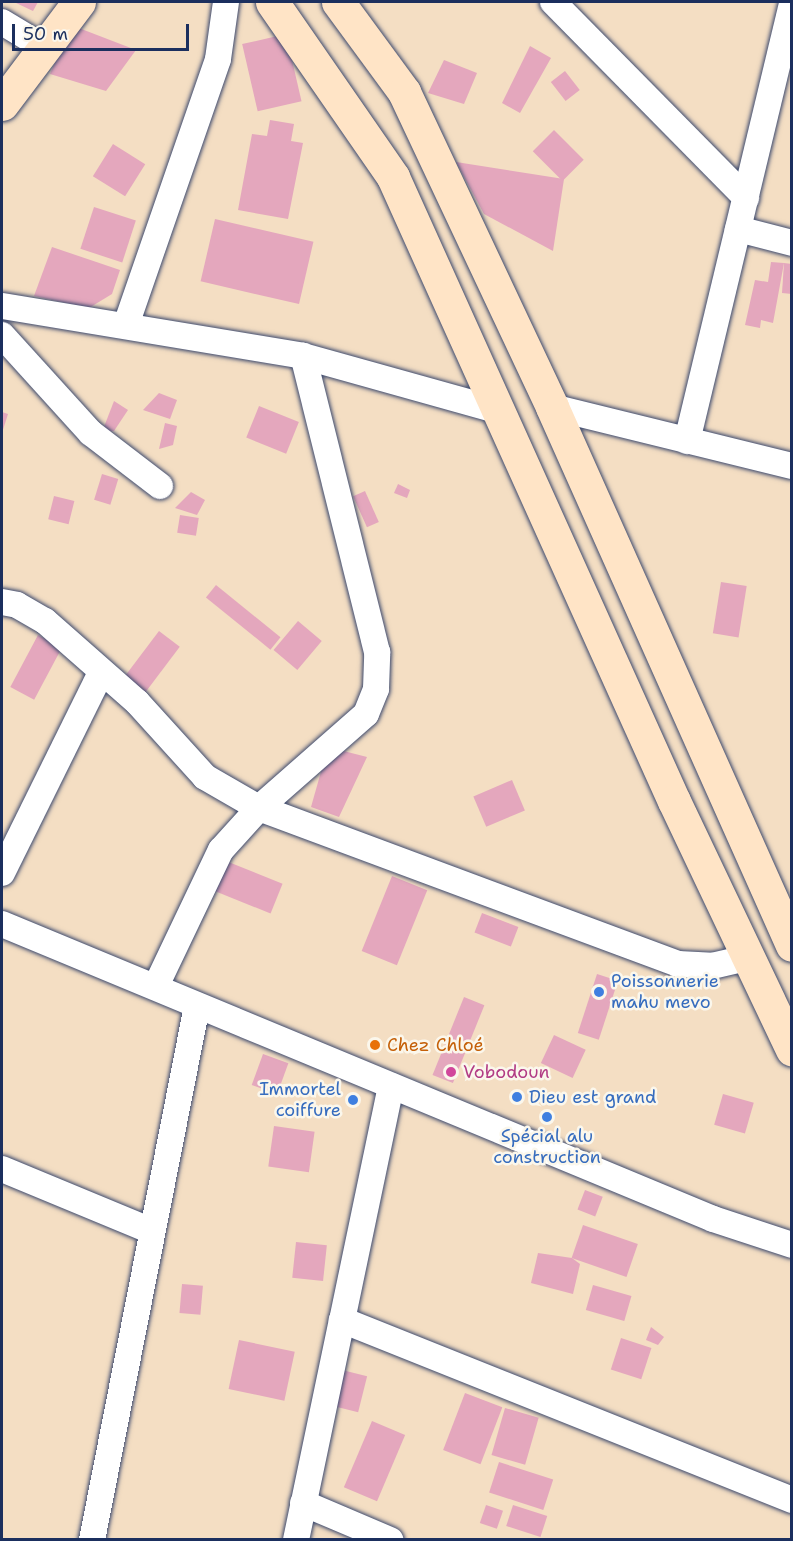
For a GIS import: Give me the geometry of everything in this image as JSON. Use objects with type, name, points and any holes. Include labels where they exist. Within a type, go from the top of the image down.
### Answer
[{"type":"main road","points":[[2,104],[79,2]]},
{"type":"main road","points":[[272,2],[393,177],[748,958],[792,1049]]},
{"type":"main road","points":[[338,2],[404,92],[552,407],[790,935]]},
{"type":"street","points":[[126,325],[218,59],[226,2]]},
{"type":"street","points":[[553,2],[746,198]]},
{"type":"street","points":[[687,441],[792,5]]},
{"type":"street","points":[[2,22],[45,48]]},
{"type":"street","points":[[738,229],[792,243]]},
{"type":"street","points":[[2,306],[303,356],[500,411]]},
{"type":"street","points":[[2,335],[91,434],[160,486]]},
{"type":"street","points":[[156,986],[221,850],[259,808],[366,714],[376,689],[377,652],[303,356]]},
{"type":"street","points":[[552,407],[792,466]]},
{"type":"street","points":[[2,602],[17,605],[45,621],[137,702],[205,777],[259,808],[678,964],[712,966],[748,958]]},
{"type":"street","points":[[2,873],[101,672]]},
{"type":"street","points":[[2,924],[713,1219],[792,1245]]},
{"type":"street","points":[[92,1539],[197,1006]]},
{"type":"street","points":[[296,1539],[392,1086]]},
{"type":"street","points":[[2,1169],[152,1231]]},
{"type":"street","points":[[342,1320],[792,1500]]},
{"type":"street","points":[[303,1503],[390,1539]]},
{"type":"building","points":[[14,2],[38,2],[33,11]]},
{"type":"building","points":[[71,25],[136,50],[106,91],[50,74]]},
{"type":"building","points":[[286,34],[302,101],[258,111],[242,44]]},
{"type":"building","points":[[530,46],[551,58],[520,113],[502,103]]},
{"type":"building","points":[[444,60],[477,73],[464,104],[428,93]]},
{"type":"building","points":[[565,71],[580,90],[566,101],[551,82]]},
{"type":"building","points":[[270,120],[294,124],[291,141],[303,143],[288,219],[238,210],[252,134],[267,136]]},
{"type":"building","points":[[554,130],[584,160],[562,181],[533,151]]},
{"type":"building","points":[[113,144],[145,164],[125,196],[93,176]]},
{"type":"building","points":[[456,162],[564,179],[553,251],[484,214]]},
{"type":"building","points":[[94,207],[136,221],[122,262],[80,249]]},
{"type":"building","points":[[215,219],[313,242],[299,304],[201,281]]},
{"type":"building","points":[[52,247],[120,270],[112,294],[89,308],[34,296]]},
{"type":"building","points":[[771,262],[784,263],[773,323],[761,320],[760,328],[745,325],[755,280],[768,282]]},
{"type":"building","points":[[784,263],[792,264],[792,294],[782,293]]},
{"type":"building","points":[[159,393],[177,400],[170,419],[143,410]]},
{"type":"building","points":[[114,401],[128,410],[114,431],[102,432]]},
{"type":"building","points":[[259,406],[299,422],[286,454],[246,438]]},
{"type":"building","points":[[2,412],[8,414],[2,433]]},
{"type":"building","points":[[165,423],[177,426],[173,445],[159,449]]},
{"type":"building","points":[[102,474],[118,479],[110,505],[94,500]]},
{"type":"building","points":[[398,484],[410,490],[407,498],[394,493]]},
{"type":"building","points":[[365,491],[379,522],[367,527],[353,496]]},
{"type":"building","points":[[191,492],[205,500],[197,515],[175,508]]},
{"type":"building","points":[[54,496],[74,501],[69,524],[48,519]]},
{"type":"building","points":[[180,515],[199,518],[196,536],[177,533]]},
{"type":"building","points":[[721,582],[747,586],[739,637],[713,633]]},
{"type":"building","points":[[216,585],[281,637],[270,650],[206,597]]},
{"type":"building","points":[[298,621],[322,641],[297,670],[274,650]]},
{"type":"building","points":[[159,631],[180,647],[139,701],[118,685]]},
{"type":"building","points":[[38,635],[62,648],[34,700],[10,687]]},
{"type":"building","points":[[328,747],[367,757],[339,817],[311,807]]},
{"type":"building","points":[[512,780],[525,810],[486,827],[473,796]]},
{"type":"building","points":[[226,861],[283,884],[271,914],[214,891]]},
{"type":"building","points":[[392,876],[427,890],[397,965],[362,951]]},
{"type":"building","points":[[482,913],[518,927],[511,947],[474,933]]},
{"type":"building","points":[[597,974],[618,981],[599,1040],[578,1033]]},
{"type":"building","points":[[464,997],[484,1005],[453,1083],[433,1075]]},
{"type":"building","points":[[554,1035],[586,1050],[573,1078],[541,1063]]},
{"type":"building","points":[[263,1054],[288,1063],[277,1094],[252,1085]]},
{"type":"building","points":[[723,1094],[754,1103],[745,1134],[714,1125]]},
{"type":"building","points":[[274,1126],[315,1132],[309,1172],[268,1167]]},
{"type":"building","points":[[585,1190],[603,1197],[595,1216],[577,1210]]},
{"type":"building","points":[[583,1225],[638,1244],[626,1277],[572,1258]]},
{"type":"building","points":[[296,1242],[327,1245],[323,1281],[292,1278]]},
{"type":"building","points":[[538,1253],[572,1258],[580,1264],[573,1294],[531,1283]]},
{"type":"building","points":[[182,1284],[203,1286],[200,1315],[179,1313]]},
{"type":"building","points":[[593,1285],[631,1296],[624,1321],[586,1310]]},
{"type":"building","points":[[651,1327],[664,1337],[658,1345],[646,1340]]},
{"type":"building","points":[[621,1338],[651,1348],[641,1379],[611,1369]]},
{"type":"building","points":[[239,1340],[295,1352],[284,1401],[229,1389]]},
{"type":"building","points":[[338,1369],[367,1376],[358,1412],[329,1405]]},
{"type":"building","points":[[465,1393],[502,1407],[480,1464],[443,1450]]},
{"type":"building","points":[[505,1408],[539,1418],[525,1465],[491,1455]]},
{"type":"building","points":[[372,1421],[405,1435],[377,1501],[344,1487]]},
{"type":"building","points":[[499,1462],[553,1480],[543,1510],[489,1492]]},
{"type":"building","points":[[486,1505],[503,1511],[497,1529],[480,1523]]},
{"type":"building","points":[[513,1505],[547,1516],[540,1537],[506,1526]]},
{"type":"place","name":"Poissonnerie mahu mevo","points":[[599,992]]},
{"type":"place","name":"Chez Chloé","points":[[375,1045]]},
{"type":"place","name":"Vobodoun","points":[[451,1072]]},
{"type":"place","name":"Dieu est grand","points":[[517,1097]]},
{"type":"place","name":"Immortel coiffure","points":[[353,1100]]},
{"type":"place","name":"Spécial alu construction","points":[[547,1117]]}]
